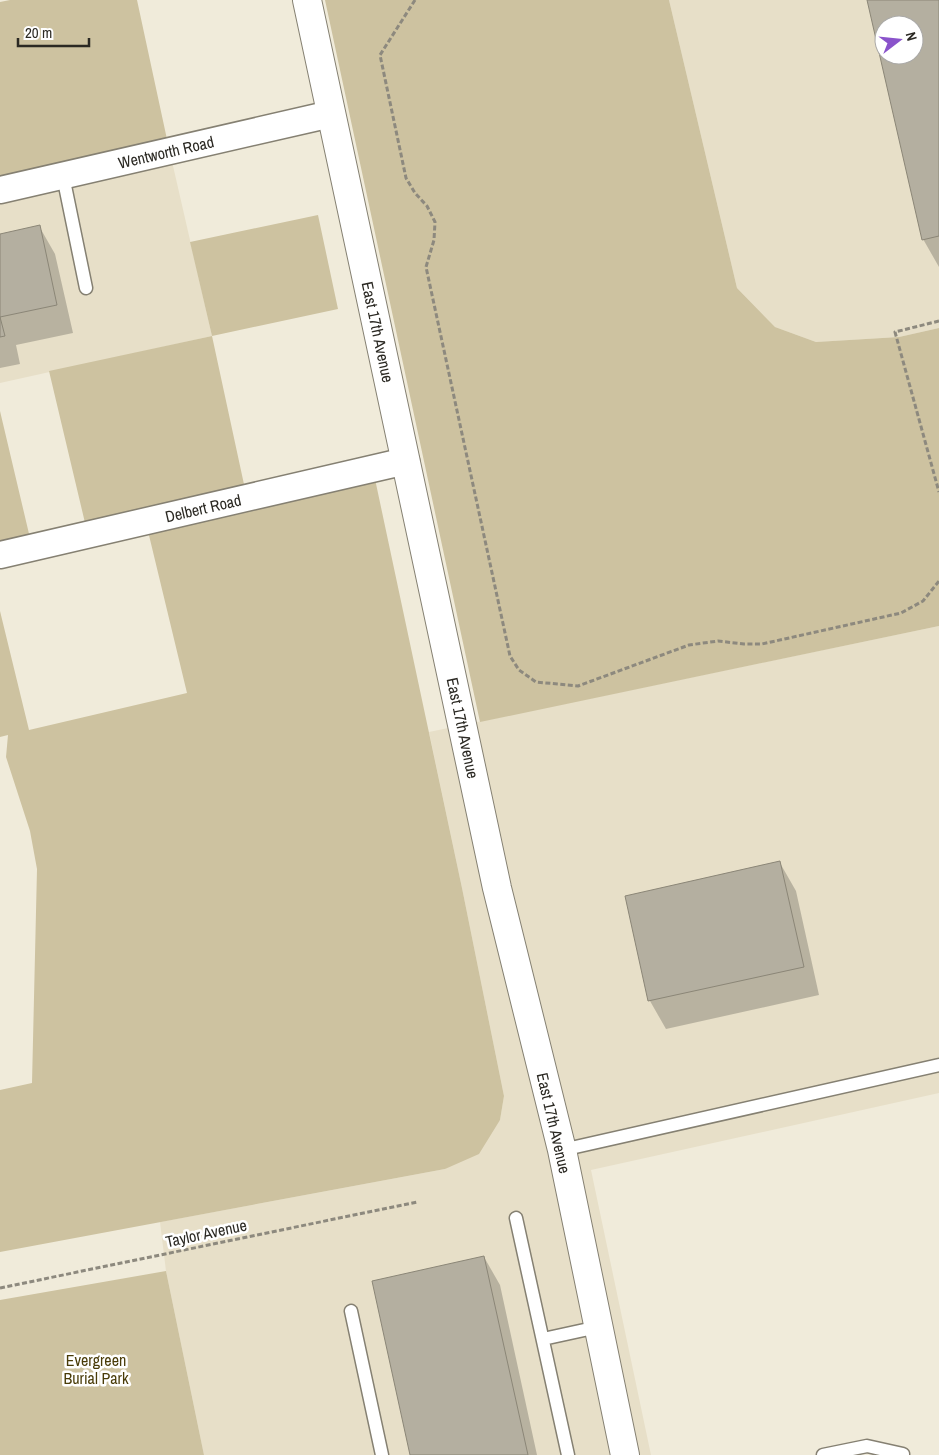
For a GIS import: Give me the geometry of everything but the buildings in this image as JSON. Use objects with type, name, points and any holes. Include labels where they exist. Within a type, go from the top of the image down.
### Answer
[{"type":"street","name":"East 17th Avenue","points":[[307,0],[497,888],[562,1150],[625,1455]]},
{"type":"street","name":"Wentworth Road","points":[[0,190],[331,114]]},
{"type":"street","name":"Delbert Road","points":[[0,555],[406,461]]},
{"type":"lane","points":[[63,176],[86,288]]},
{"type":"lane","points":[[562,1150],[939,1065]]},
{"type":"lane","points":[[516,1218],[568,1455]]},
{"type":"lane","points":[[351,1311],[382,1455]]},
{"type":"lane","points":[[542,1339],[598,1327]]},
{"type":"lane","points":[[823,1455],[867,1446],[903,1454]]},
{"type":"path","points":[[414,0],[380,55],[406,178],[415,193],[427,206],[435,222],[434,240],[426,267],[510,656],[519,670],[536,682],[578,686],[689,645],[718,641],[762,644],[901,613],[923,601],[939,581]]},
{"type":"path","points":[[939,321],[895,332],[939,492]]},
{"type":"path","name":"Taylor Avenue","points":[[0,1288],[418,1202]]},
{"type":"shaded area","points":[[669,0],[939,0],[939,328],[899,337],[816,342],[775,327],[737,288]]},
{"type":"shaded area","points":[[168,144],[212,336],[0,383],[0,181]]},
{"type":"shaded area","points":[[939,626],[939,1093],[591,1170],[651,1455],[204,1455],[166,1271],[160,1222],[445,1169],[500,1120],[504,1096],[429,732]]},
{"type":"green space","points":[[10,0],[137,0],[168,144],[0,181],[0,2]]},
{"type":"green space","points":[[325,0],[669,0],[737,288],[775,327],[816,342],[899,337],[939,328],[939,626],[480,722]]},
{"type":"green space","points":[[318,215],[338,309],[212,336],[190,242]]},
{"type":"green space","points":[[212,336],[245,489],[86,527],[49,371]]},
{"type":"green space","points":[[0,411],[30,538],[0,545]]},
{"type":"green space","points":[[375,479],[504,1096],[500,1120],[479,1154],[445,1169],[0,1252],[0,1090],[32,1083],[37,869],[30,831],[6,757],[8,735],[0,737],[0,611],[29,730],[187,693],[147,527]]},
{"type":"green space","name":"Evergreen Burial Park","points":[[166,1271],[204,1455],[0,1455],[0,1300]]}]
